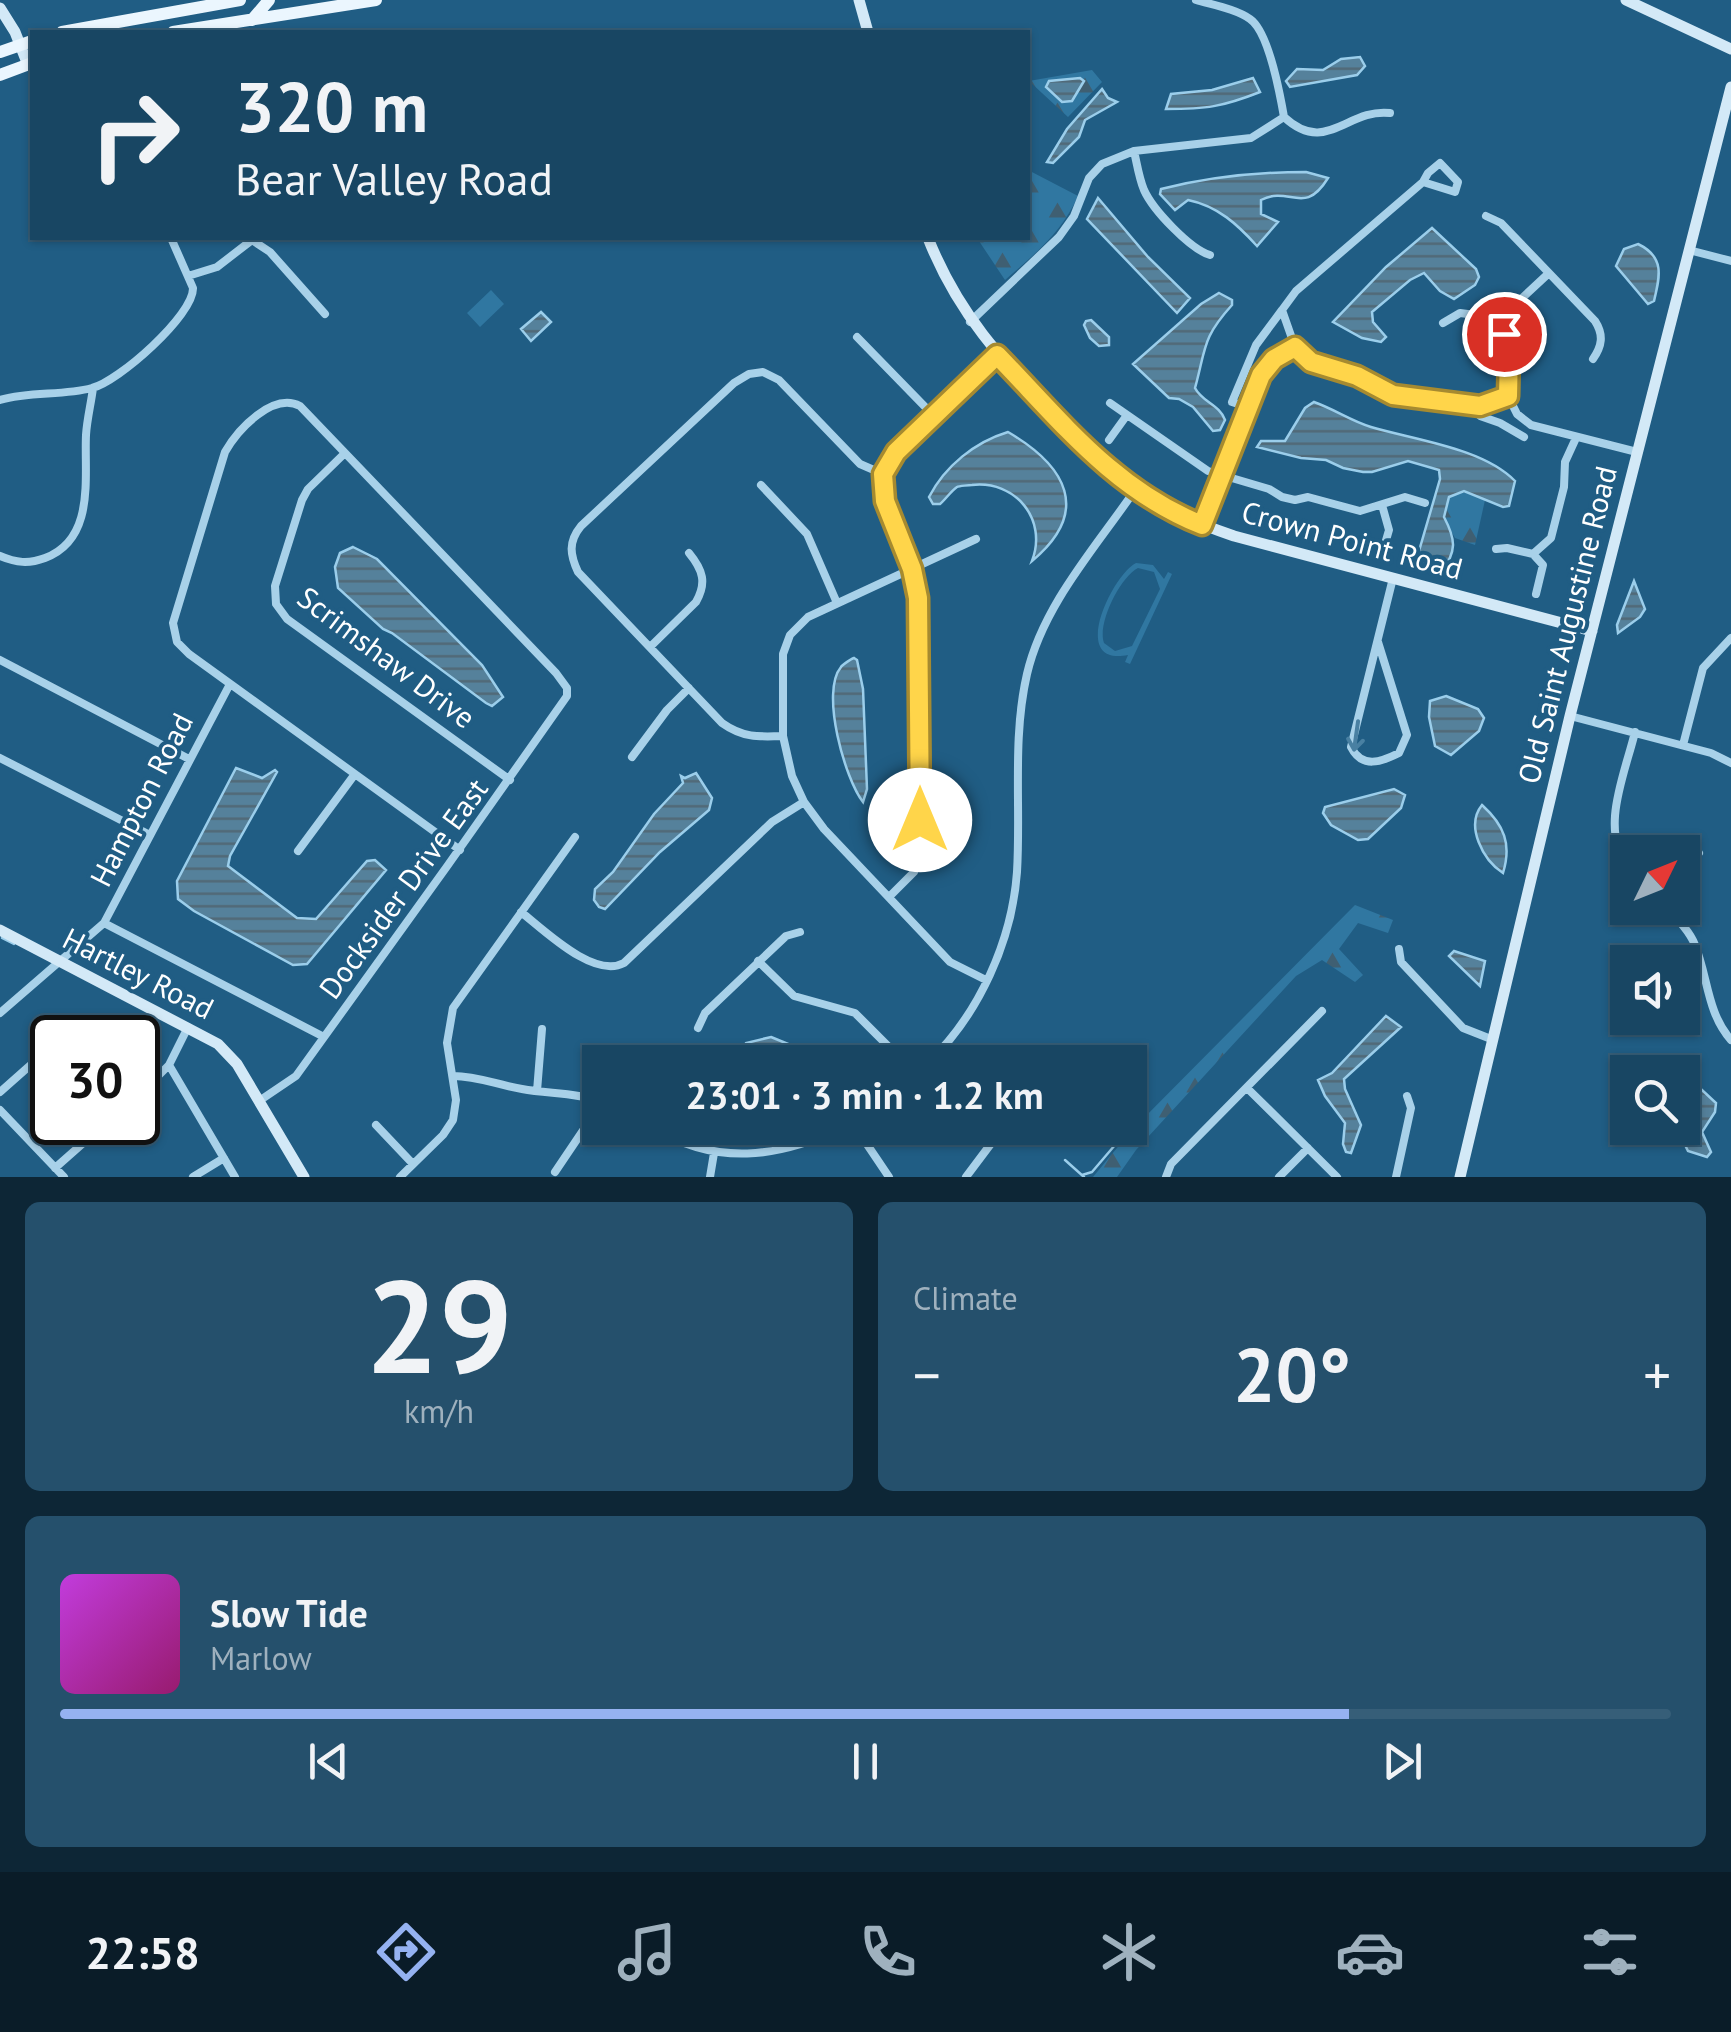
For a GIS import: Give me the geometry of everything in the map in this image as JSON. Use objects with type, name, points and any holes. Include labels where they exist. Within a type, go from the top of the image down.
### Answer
[{"type":"main road","points":[[252,20],[269,0]]},
{"type":"main road","points":[[187,30],[376,0]]},
{"type":"main road","points":[[213,26],[236,1]]},
{"type":"main road","points":[[73,30],[236,1]]},
{"type":"main road","points":[[0,52],[26,43]]},
{"type":"main road","points":[[0,75],[30,68]]},
{"type":"street","points":[[859,0],[867,30]]},
{"type":"street","points":[[1196,0],[1244,15],[1260,29],[1284,117],[1296,129],[1317,134],[1378,111],[1390,113]]},
{"type":"street","points":[[1626,0],[1731,49]]},
{"type":"street","points":[[0,8],[26,43]]},
{"type":"street","name":"Old Saint Augustine Road","points":[[1460,1177],[1570,716],[1731,87]]},
{"type":"street","points":[[970,322],[1067,228],[1095,171],[1111,158],[1134,151],[1250,138],[1284,117]]},
{"type":"street","points":[[1134,151],[1140,180],[1152,205],[1198,252],[1210,255]]},
{"type":"street","points":[[1246,408],[1232,402],[1256,344],[1296,291],[1423,182],[1440,162],[1458,182],[1455,192],[1423,182]]},
{"type":"street","points":[[1486,216],[1501,223],[1599,328],[1600,348],[1592,359]]},
{"type":"street","points":[[0,400],[93,388],[120,374],[182,314],[193,297],[172,240]]},
{"type":"street","points":[[188,276],[217,268],[252,240],[270,252],[325,314]]},
{"type":"street","name":"Crown Point Road","points":[[929,240],[951,290],[997,355],[1090,452],[1135,490],[1202,525],[1592,632]]},
{"type":"street","points":[[1689,250],[1731,261]]},
{"type":"street","points":[[1549,273],[1519,301],[1506,320],[1508,396],[1522,420],[1637,452]]},
{"type":"street","points":[[1282,310],[1295,347],[1311,362],[1357,376],[1393,395],[1480,406],[1508,396]]},
{"type":"street","points":[[1443,323],[1460,313],[1506,320]]},
{"type":"street","points":[[857,337],[933,416]]},
{"type":"street","points":[[1202,525],[1246,408],[1268,366],[1295,347]]},
{"type":"street","points":[[888,897],[914,872],[920,857],[918,598],[912,569],[885,501],[883,474],[896,452],[997,355]]},
{"type":"street","points":[[783,736],[756,738],[733,731],[578,572],[570,551],[572,541],[581,526],[722,393],[749,374],[764,372],[779,380],[860,464],[883,474]]},
{"type":"street","points":[[0,556],[31,562],[54,554],[71,539],[81,516],[87,484],[86,436],[93,388]]},
{"type":"street","points":[[346,453],[300,406],[289,402],[270,406],[231,442],[173,623],[175,637],[189,654],[460,850]]},
{"type":"street","points":[[1110,402],[1208,471],[1269,489],[1282,497],[1308,497],[1360,511],[1404,498],[1424,503]]},
{"type":"street","points":[[1480,406],[1480,416],[1524,438]]},
{"type":"street","points":[[1109,440],[1127,414]]},
{"type":"street","points":[[1533,554],[1551,538],[1564,488],[1566,462],[1576,438]]},
{"type":"street","name":"Docksider Drive East","points":[[259,1102],[292,1081],[564,703],[566,688],[346,453]]},
{"type":"street","name":"Scrimshaw Drive","points":[[346,453],[308,489],[302,500],[275,586],[276,604],[287,619],[510,780]]},
{"type":"street","points":[[761,485],[807,534],[837,603]]},
{"type":"street","points":[[944,1045],[986,980],[1002,943],[1015,892],[1017,760],[1028,672],[1052,612],[1135,490]]},
{"type":"street","points":[[1382,504],[1389,530],[1382,554]]},
{"type":"street","points":[[976,539],[808,616],[797,626],[785,644],[783,736],[792,776],[804,802],[824,829],[950,962],[986,980]]},
{"type":"street","points":[[1496,549],[1533,554],[1543,565],[1536,594]]},
{"type":"street","points":[[650,646],[701,593],[702,573],[689,553]]},
{"type":"street","points":[[1378,642],[1407,735],[1406,745],[1399,753],[1370,763],[1361,760],[1352,747],[1393,578]]},
{"type":"street","points":[[1683,745],[1703,668],[1731,638]]},
{"type":"street","points":[[0,660],[189,759]]},
{"type":"street","name":"Hampton Road","points":[[0,1013],[104,923],[230,684]]},
{"type":"street","points":[[632,757],[689,688]]},
{"type":"street","points":[[1570,716],[1711,752],[1731,763]]},
{"type":"street","points":[[1614,835],[1613,824],[1634,732]]},
{"type":"street","points":[[0,758],[150,835]]},
{"type":"street","points":[[298,852],[355,774]]},
{"type":"street","points":[[520,912],[594,965],[615,968],[772,822],[804,802]]},
{"type":"street","points":[[400,1177],[443,1136],[453,1120],[456,1100],[447,1043],[453,1008],[575,837]]},
{"type":"street","points":[[104,923],[324,1037]]},
{"type":"street","points":[[1682,925],[1695,945],[1716,1018],[1731,1040]]},
{"type":"street","name":"Hartley Road","points":[[0,930],[188,1027],[227,1052],[304,1177]]},
{"type":"street","points":[[698,1028],[705,1013],[758,961],[786,936],[800,932]]},
{"type":"street","points":[[1400,949],[1402,962],[1463,1028],[1491,1038]]},
{"type":"street","points":[[758,961],[794,996],[843,1009],[865,1020],[888,1045]]},
{"type":"street","points":[[1166,1177],[1171,1164],[1322,1011]]},
{"type":"street","points":[[160,1074],[169,1065],[188,1027]]},
{"type":"street","points":[[537,1091],[542,1029]]},
{"type":"street","points":[[0,1092],[30,1065]]},
{"type":"street","points":[[169,1065],[235,1177]]},
{"type":"street","points":[[452,1076],[484,1078],[582,1098]]},
{"type":"street","points":[[1246,1088],[1337,1177]]},
{"type":"street","points":[[1396,1177],[1411,1108],[1408,1096]]},
{"type":"street","points":[[0,1110],[64,1177]]},
{"type":"street","points":[[376,1125],[414,1164]]},
{"type":"street","points":[[555,1172],[582,1132]]},
{"type":"street","points":[[56,1168],[82,1145]]},
{"type":"street","points":[[689,1145],[714,1153],[758,1154],[799,1145]]},
{"type":"street","points":[[867,1145],[889,1177]]},
{"type":"street","points":[[966,1177],[990,1145]]},
{"type":"street","points":[[1279,1177],[1308,1148]]},
{"type":"street","points":[[710,1177],[714,1153]]},
{"type":"street","points":[[193,1177],[224,1158]]},
{"type":"green space","points":[[1092,70],[1102,82],[1068,117],[1030,81]]},
{"type":"green space","points":[[1030,171],[1078,196],[1056,232],[1005,280],[978,240],[1030,240]]},
{"type":"green space","points":[[491,290],[504,304],[480,327],[467,313]]},
{"type":"green space","points":[[1464,491],[1485,500],[1475,545],[1455,538],[1443,517],[1449,497]]},
{"type":"green space","points":[[1136,563],[1153,565],[1164,579],[1168,572],[1172,574],[1130,664],[1125,662],[1128,655],[1110,655],[1101,647],[1098,634],[1107,601],[1126,571]],"holes":[[[1138,568],[1154,572],[1160,589],[1132,646],[1115,651],[1104,643],[1103,635],[1112,602],[1131,573]]]},
{"type":"green space","points":[[1355,905],[1393,920],[1388,933],[1358,923],[1339,949],[1363,975],[1355,982],[1322,960],[1296,976],[1147,1138],[1147,1115]]},
{"type":"green space","points":[[1119,1145],[1141,1145],[1117,1177],[1093,1177]]},
{"type":"shaded area","points":[[1360,57],[1365,66],[1357,75],[1290,87],[1286,81],[1297,69],[1323,70],[1341,59]]},
{"type":"shaded area","points":[[1253,78],[1260,92],[1247,97],[1214,106],[1166,109],[1171,94],[1212,90]]},
{"type":"shaded area","points":[[1049,81],[1084,81],[1072,101],[1062,102],[1046,87]]},
{"type":"shaded area","points":[[1102,89],[1117,102],[1085,120],[1079,137],[1053,163],[1047,162],[1067,129]]},
{"type":"shaded area","points":[[1306,172],[1328,178],[1311,196],[1271,196],[1261,200],[1261,214],[1278,222],[1257,246],[1218,212],[1188,200],[1175,210],[1160,194],[1161,189],[1215,178]]},
{"type":"shaded area","points":[[1098,198],[1148,257],[1190,298],[1177,313],[1087,219]]},
{"type":"shaded area","points":[[1432,228],[1476,269],[1479,277],[1475,285],[1454,299],[1440,291],[1424,273],[1410,280],[1372,312],[1373,322],[1386,337],[1381,342],[1362,338],[1333,322],[1386,267]]},
{"type":"shaded area","points":[[1638,244],[1657,261],[1658,283],[1654,301],[1648,304],[1616,266],[1624,249]]},
{"type":"shaded area","points":[[1219,293],[1232,300],[1232,305],[1210,335],[1195,388],[1225,420],[1220,430],[1213,431],[1193,407],[1169,398],[1133,364]]},
{"type":"shaded area","points":[[541,312],[551,322],[531,341],[521,329]]},
{"type":"shaded area","points":[[1091,320],[1109,337],[1109,345],[1099,346],[1090,338],[1084,325]]},
{"type":"shaded area","points":[[1314,402],[1364,424],[1485,460],[1515,481],[1509,506],[1464,491],[1449,497],[1444,517],[1453,539],[1450,558],[1441,573],[1423,567],[1419,551],[1440,479],[1439,470],[1408,461],[1363,472],[1326,460],[1257,447],[1261,441],[1285,441],[1305,408]]},
{"type":"shaded area","points":[[1008,432],[1045,459],[1064,491],[1062,525],[1032,561],[1035,531],[1024,505],[1014,496],[988,485],[972,485],[957,487],[940,504],[933,504],[929,497],[943,475],[962,457]]},
{"type":"shaded area","points":[[353,547],[377,559],[482,665],[503,697],[492,706],[486,703],[383,629],[338,588],[335,567],[340,553]]},
{"type":"shaded area","points":[[1634,581],[1645,609],[1618,633],[1617,625]]},
{"type":"shaded area","points":[[854,658],[863,689],[867,789],[863,802],[849,775],[834,715],[835,679],[842,666]]},
{"type":"shaded area","points":[[1446,696],[1478,709],[1484,718],[1479,731],[1451,755],[1435,746],[1429,717],[1430,701]]},
{"type":"shaded area","points":[[236,768],[262,778],[277,772],[228,866],[297,918],[316,919],[367,861],[375,860],[386,870],[307,964],[293,965],[178,899],[177,881]]},
{"type":"shaded area","points":[[696,773],[712,798],[709,810],[660,852],[605,909],[599,907],[594,900],[595,889],[683,783],[681,776]]},
{"type":"shaded area","points":[[1394,789],[1405,795],[1401,808],[1368,839],[1358,840],[1331,825],[1323,813],[1325,807]]},
{"type":"shaded area","points":[[1482,805],[1504,836],[1507,853],[1503,873],[1489,860],[1479,842],[1475,823]]},
{"type":"shaded area","points":[[1454,951],[1485,961],[1480,986],[1449,956]]},
{"type":"shaded area","points":[[1386,1016],[1401,1027],[1344,1079],[1361,1125],[1351,1153],[1346,1152],[1345,1123],[1318,1080],[1332,1073]]},
{"type":"shaded area","points":[[771,1037],[791,1045],[745,1045]]},
{"type":"shaded area","points":[[1700,1088],[1716,1103],[1715,1112],[1702,1132],[1711,1152],[1707,1157],[1688,1151],[1685,1145],[1700,1145]]},
{"type":"waterway","points":[[2,938],[14,944]]},
{"type":"waterway","points":[[1082,1175],[1092,1172],[1115,1145]]},
{"type":"waterway","points":[[1065,1160],[1084,1177]]},
{"type":"route","points":[[920,820],[917,586],[885,501],[883,474],[896,452],[997,355],[1108,470],[1153,502],[1202,525],[1246,408],[1261,375],[1274,359],[1295,347],[1311,362],[1357,376],[1393,395],[1480,406],[1508,396],[1510,364],[1504,334]]}]
